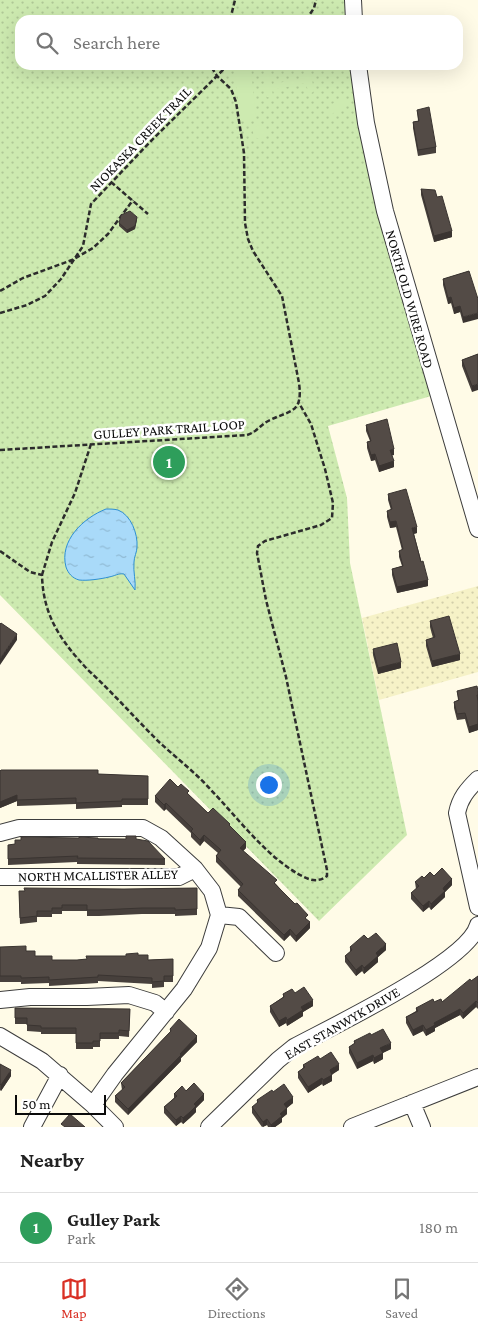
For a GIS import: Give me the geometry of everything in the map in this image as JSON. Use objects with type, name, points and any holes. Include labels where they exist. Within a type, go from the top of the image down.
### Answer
[{"type":"street","points":[[353,0],[354,15]]},
{"type":"street","name":"NORTH OLD WIRE ROAD","points":[[359,70],[366,123],[385,211],[478,529]]},
{"type":"street","points":[[478,779],[465,792],[459,802],[457,813],[478,907]]},
{"type":"street","points":[[0,833],[19,828],[143,828],[161,838],[195,869],[212,891],[219,915],[209,948],[184,990],[115,1074],[93,1104]]},
{"type":"street","name":"NORTH MCALLISTER ALLEY","points":[[0,877],[179,877],[195,869]]},
{"type":"street","points":[[219,915],[238,917],[276,953]]},
{"type":"street","name":"EAST STANWYK DRIVE","points":[[209,1127],[294,1047],[424,976],[452,955],[470,938],[478,925]]},
{"type":"street","points":[[0,1000],[30,997],[129,995],[155,1004],[166,1012]]},
{"type":"street","points":[[0,1036],[42,1060],[93,1104],[115,1127]]},
{"type":"street","points":[[32,1127],[60,1075]]},
{"type":"street","points":[[352,1127],[478,1078]]},
{"type":"street","points":[[412,1103],[422,1127]]},
{"type":"path","points":[[231,15],[235,0]]},
{"type":"path","points":[[309,15],[316,0]]},
{"type":"path","points":[[91,444],[75,493],[52,542],[42,576],[46,606],[53,624],[74,655],[88,670],[175,757],[211,790],[243,827],[275,856],[302,876],[313,880],[322,880],[327,876],[313,802],[286,677],[263,587],[257,553],[258,546],[265,541],[321,525],[332,518],[333,503],[311,424],[299,403],[300,383],[282,296],[248,239],[245,222],[244,153],[236,102],[231,89],[213,70]]},
{"type":"path","name":"NIOKASKA CREEK TRAIL","points":[[0,313],[46,296],[61,279],[83,246],[91,204],[223,70]]},
{"type":"path","points":[[111,182],[148,214]]},
{"type":"path","points":[[0,291],[23,278],[72,260],[93,248],[108,234],[133,200]]},
{"type":"path","name":"GULLEY PARK TRAIL LOOP","points":[[0,450],[247,435],[254,433],[270,420],[289,413],[299,403]]},
{"type":"path","points":[[0,551],[30,572],[42,576]]},
{"type":"shaded area","points":[[478,586],[478,672],[379,700],[362,618]]},
{"type":"green space","points":[[0,0],[353,0],[354,15],[15,15],[15,70],[359,70],[438,394],[328,426],[347,498],[350,563],[407,835],[319,921],[0,595]]},
{"type":"green space","points":[[236,70],[251,70],[256,119],[241,121],[235,79]]},
{"type":"green space","points":[[305,70],[310,70],[314,90],[312,93],[308,92],[306,83],[272,90],[273,96],[271,98],[267,97],[264,76],[269,74],[272,84],[305,78]]},
{"type":"green space","points":[[338,101],[346,101],[346,110],[337,110],[330,116],[330,105]]},
{"type":"green space","points":[[260,125],[265,127],[267,132],[265,137],[260,139],[255,137],[253,132],[255,127]]},
{"type":"water","points":[[106,509],[123,512],[130,520],[135,531],[137,549],[134,558],[135,590],[124,574],[98,579],[79,580],[71,575],[66,567],[66,548],[75,532],[89,518]]},
{"type":"building","points":[[429,107],[436,147],[418,150],[413,122],[419,121],[417,110]]},
{"type":"building","points":[[421,189],[435,190],[437,197],[442,196],[452,231],[434,236]]},
{"type":"building","points":[[130,211],[137,217],[135,226],[127,230],[119,223],[121,215]]},
{"type":"building","points":[[469,271],[478,299],[478,313],[463,317],[460,306],[454,308],[451,297],[448,298],[443,279]]},
{"type":"building","points":[[478,354],[478,384],[472,386],[462,360]]},
{"type":"building","points":[[387,419],[394,449],[390,450],[394,461],[379,466],[375,454],[371,455],[367,442],[371,441],[366,425]]},
{"type":"building","points":[[406,489],[417,527],[412,528],[428,580],[397,587],[392,569],[403,566],[399,551],[403,549],[396,521],[390,522],[387,511],[392,509],[388,494]]},
{"type":"building","points":[[449,616],[460,654],[432,661],[426,640],[435,637],[430,621]]},
{"type":"building","points":[[0,624],[17,634],[0,659]]},
{"type":"building","points":[[397,643],[401,662],[378,668],[373,649]]},
{"type":"building","points":[[477,686],[478,724],[469,727],[465,713],[457,714],[454,702],[459,700],[457,691]]},
{"type":"building","points":[[1,770],[98,770],[98,774],[148,776],[148,799],[76,803],[76,798],[17,800],[17,795],[0,802]]},
{"type":"building","points":[[170,779],[178,787],[181,784],[189,791],[187,793],[208,813],[213,808],[230,824],[246,842],[240,848],[277,880],[274,883],[308,915],[305,918],[310,922],[296,936],[290,929],[284,935],[238,890],[243,884],[216,856],[221,850],[204,835],[200,840],[191,831],[193,829],[166,803],[164,805],[155,796]]},
{"type":"building","points":[[126,836],[136,836],[136,839],[148,841],[165,859],[77,858],[78,856],[8,859],[8,845],[15,844],[15,840],[21,840],[21,837],[126,839]]},
{"type":"building","points":[[442,868],[452,879],[444,887],[445,891],[431,904],[429,901],[423,906],[411,893],[419,886],[415,882],[422,876],[424,878],[430,872],[434,876]]},
{"type":"building","points":[[24,888],[197,888],[197,909],[87,910],[87,905],[62,905],[62,908],[52,908],[52,911],[37,911],[37,916],[20,918],[19,891],[25,891]]},
{"type":"building","points":[[376,933],[386,944],[376,953],[378,956],[364,968],[362,965],[356,970],[345,956],[352,950],[350,947],[364,935],[368,939]]},
{"type":"building","points":[[26,946],[26,951],[35,951],[35,956],[52,956],[52,960],[77,960],[87,959],[86,956],[126,956],[126,954],[138,953],[138,955],[148,955],[148,960],[173,959],[173,976],[164,976],[164,981],[152,982],[152,978],[98,975],[98,977],[49,980],[49,977],[21,978],[21,976],[0,976],[0,947]]},
{"type":"building","points":[[478,976],[478,1003],[476,1001],[463,1013],[460,1009],[434,1023],[435,1025],[426,1030],[423,1025],[413,1030],[406,1017],[418,1011],[416,1008],[433,999],[434,1002],[441,999],[442,1002],[470,979],[471,981]]},
{"type":"building","points":[[304,987],[313,1000],[301,1007],[303,1010],[287,1020],[286,1017],[279,1021],[270,1006],[284,997],[283,994],[292,989],[295,993]]},
{"type":"building","points":[[15,1008],[130,1009],[129,1031],[119,1030],[119,1033],[100,1033],[100,1041],[76,1043],[76,1028],[41,1028],[41,1026],[27,1025],[27,1018],[15,1018]]},
{"type":"building","points":[[179,1019],[197,1036],[128,1109],[115,1096],[125,1087],[121,1083],[171,1031],[170,1029]]},
{"type":"building","points":[[383,1029],[391,1043],[380,1048],[383,1053],[374,1058],[373,1055],[357,1063],[349,1047],[355,1043],[354,1041]]},
{"type":"building","points":[[331,1052],[339,1064],[330,1070],[332,1075],[323,1080],[322,1078],[308,1087],[298,1072],[305,1067],[303,1065],[318,1056],[320,1059]]},
{"type":"building","points":[[0,1064],[11,1070],[1,1085],[0,1084]]},
{"type":"building","points":[[194,1083],[204,1094],[194,1104],[196,1106],[190,1112],[183,1118],[181,1116],[176,1120],[164,1107],[177,1096],[174,1094],[182,1086],[186,1091]]},
{"type":"building","points":[[284,1084],[293,1097],[284,1104],[287,1108],[280,1114],[282,1116],[271,1125],[267,1119],[263,1122],[252,1107],[258,1102],[257,1100]]},
{"type":"building","points":[[70,1114],[85,1127],[65,1127],[61,1124]]},
{"type":"place","name":"Gulley Park","points":[[169,462]]}]
